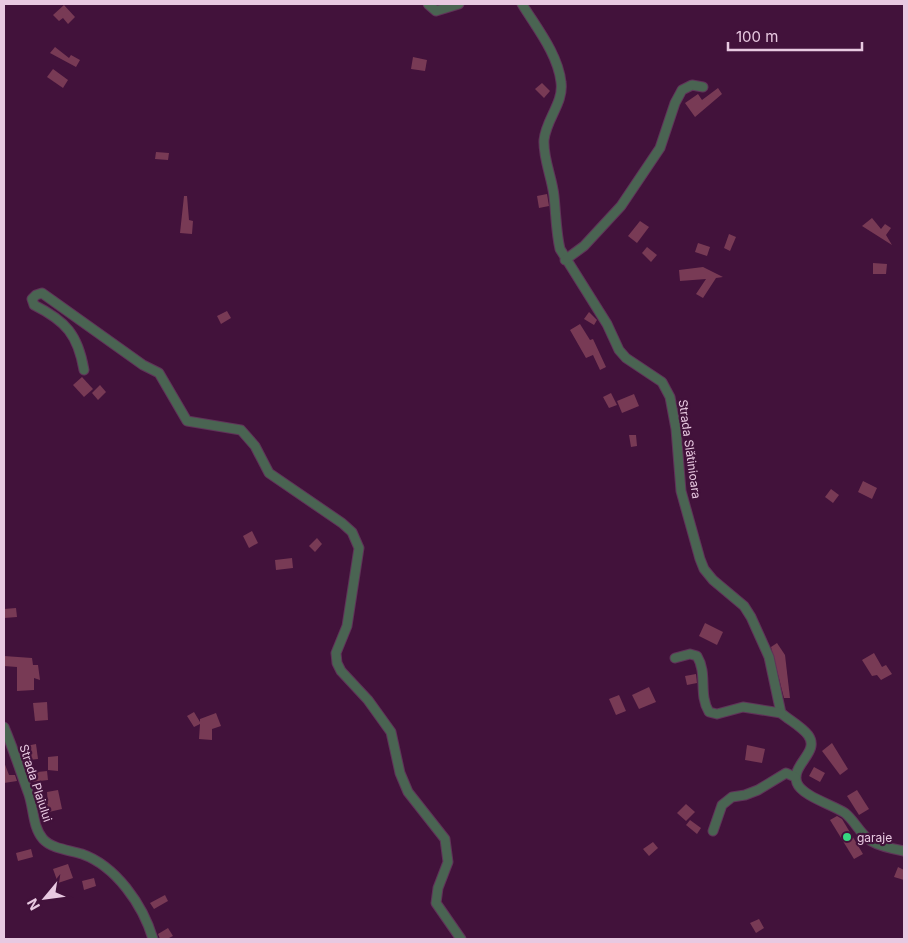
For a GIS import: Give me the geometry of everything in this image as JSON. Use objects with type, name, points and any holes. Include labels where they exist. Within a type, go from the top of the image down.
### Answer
[{"type":"street","points":[[428,4],[436,11],[459,4]]},
{"type":"street","name":"Strada Slătinioara","points":[[522,4],[554,61],[561,79],[562,92],[547,126],[544,140],[545,155],[554,194],[557,236],[565,260],[598,308],[619,350],[626,358],[662,382],[670,397],[676,429],[681,491],[700,558],[704,568],[713,580],[744,606],[751,617],[770,657],[781,713]]},
{"type":"street","points":[[565,260],[584,246],[621,206],[660,148],[675,103],[682,90],[692,85],[703,87]]},
{"type":"street","points":[[84,370],[81,350],[72,333],[54,315],[34,305],[32,300],[36,295],[42,293],[143,365],[159,373],[188,421],[241,430],[255,446],[269,473],[342,523],[352,532],[359,548],[346,626],[336,653],[337,662],[341,671],[368,700],[391,732],[400,773],[408,792],[445,839],[448,862],[438,888],[436,902],[461,939]]},
{"type":"street","points":[[676,658],[690,654],[697,656],[703,666],[704,703],[709,712],[717,714],[743,706],[781,713],[807,733],[811,741],[811,749],[795,777],[797,785],[804,792],[847,814],[870,840],[904,850]]},
{"type":"street","name":"Strada Plaiului","points":[[4,727],[28,792],[36,828],[42,838],[49,844],[92,858],[106,868],[139,904],[153,939]]},
{"type":"street","points":[[713,831],[722,805],[732,797],[744,796],[758,790],[786,773],[795,777]]},
{"type":"building","points":[[64,5],[75,17],[68,24],[63,18],[59,21],[53,15]]},
{"type":"building","points":[[55,47],[69,58],[71,55],[80,60],[76,67],[50,53]]},
{"type":"building","points":[[413,57],[427,60],[425,71],[411,69]]},
{"type":"building","points":[[53,69],[68,80],[63,88],[47,77]]},
{"type":"building","points":[[542,83],[550,91],[544,98],[535,89]]},
{"type":"building","points":[[718,88],[722,94],[695,117],[685,103],[698,94],[702,100]]},
{"type":"building","points":[[156,152],[169,153],[168,160],[155,159]]},
{"type":"building","points":[[547,194],[549,206],[539,208],[537,196]]},
{"type":"building","points":[[184,196],[187,196],[189,220],[193,221],[192,234],[180,233]]},
{"type":"building","points":[[872,218],[881,229],[885,224],[891,228],[886,235],[892,245],[862,226]]},
{"type":"building","points":[[640,221],[649,227],[637,243],[628,236]]},
{"type":"building","points":[[729,234],[736,237],[730,251],[724,248]]},
{"type":"building","points":[[698,243],[710,247],[707,256],[695,252]]},
{"type":"building","points":[[647,247],[657,255],[651,262],[642,253]]},
{"type":"building","points":[[873,263],[887,264],[886,274],[873,274]]},
{"type":"building","points":[[703,267],[723,277],[716,278],[703,298],[696,294],[706,279],[680,281],[679,270]]},
{"type":"building","points":[[227,311],[231,318],[221,324],[217,316]]},
{"type":"building","points":[[589,312],[597,320],[594,325],[584,319]]},
{"type":"building","points":[[580,324],[590,340],[593,339],[606,367],[600,370],[593,355],[586,358],[570,330]]},
{"type":"building","points":[[82,377],[93,389],[84,397],[73,385]]},
{"type":"building","points":[[100,385],[106,392],[98,400],[92,393]]},
{"type":"building","points":[[611,393],[617,405],[609,408],[603,397]]},
{"type":"building","points":[[634,394],[639,406],[622,413],[617,401]]},
{"type":"building","points":[[629,435],[636,435],[637,446],[631,447]]},
{"type":"building","points":[[863,481],[877,488],[872,499],[858,492]]},
{"type":"building","points":[[831,489],[839,495],[833,503],[825,497]]},
{"type":"building","points":[[252,531],[258,543],[249,548],[243,536]]},
{"type":"building","points":[[317,538],[322,544],[315,552],[309,546]]},
{"type":"building","points":[[292,558],[293,568],[276,570],[275,560]]},
{"type":"building","points":[[16,608],[17,617],[4,618],[4,609]]},
{"type":"building","points":[[705,623],[723,632],[717,645],[699,636]]},
{"type":"building","points":[[777,643],[785,655],[790,698],[784,698],[771,647]]},
{"type":"building","points":[[874,653],[882,667],[886,665],[892,674],[881,680],[877,675],[872,676],[862,660]]},
{"type":"building","points":[[4,656],[32,658],[33,665],[38,665],[40,680],[34,678],[34,690],[17,691],[17,667],[4,666]]},
{"type":"building","points":[[696,674],[697,683],[687,685],[685,676]]},
{"type":"building","points":[[649,687],[656,702],[639,709],[632,695]]},
{"type":"building","points":[[619,695],[626,711],[616,715],[609,699]]},
{"type":"building","points":[[47,702],[48,720],[35,721],[33,703]]},
{"type":"building","points":[[194,712],[200,722],[200,719],[216,713],[221,726],[212,729],[212,740],[199,739],[200,724],[194,727],[187,716]]},
{"type":"building","points":[[832,743],[848,769],[840,775],[822,751]]},
{"type":"building","points":[[36,744],[38,759],[28,760],[26,746]]},
{"type":"building","points":[[747,745],[765,749],[762,763],[745,760]]},
{"type":"building","points":[[58,756],[58,771],[48,770],[48,757]]},
{"type":"building","points":[[4,762],[9,775],[15,775],[17,781],[4,783]]},
{"type":"building","points":[[814,767],[825,773],[820,782],[809,776]]},
{"type":"building","points":[[47,771],[48,780],[31,782],[28,773]]},
{"type":"building","points":[[58,790],[62,809],[40,814],[38,807],[48,804],[47,792]]},
{"type":"building","name":"garaje","points":[[857,790],[869,809],[859,815],[847,796]]},
{"type":"building","points":[[686,804],[695,812],[686,821],[677,813]]},
{"type":"building","name":"garaje","points":[[837,816],[842,819],[863,854],[854,859],[830,820]]},
{"type":"building","points":[[690,820],[701,828],[697,834],[686,825]]},
{"type":"building","points":[[653,842],[658,848],[649,856],[643,849]]},
{"type":"building","points":[[31,849],[33,857],[18,861],[16,853]]},
{"type":"building","points":[[68,864],[73,878],[58,883],[53,869]]},
{"type":"building","points":[[898,867],[904,870],[904,880],[894,877]]},
{"type":"building","points":[[94,878],[96,886],[84,890],[82,881]]},
{"type":"building","points":[[165,895],[168,901],[154,909],[150,903]]},
{"type":"building","points":[[759,919],[764,928],[756,933],[750,923]]},
{"type":"building","points":[[168,928],[173,936],[167,939],[160,939],[158,934]]},
{"type":"place","name":"garaje","points":[[847,837]]}]
